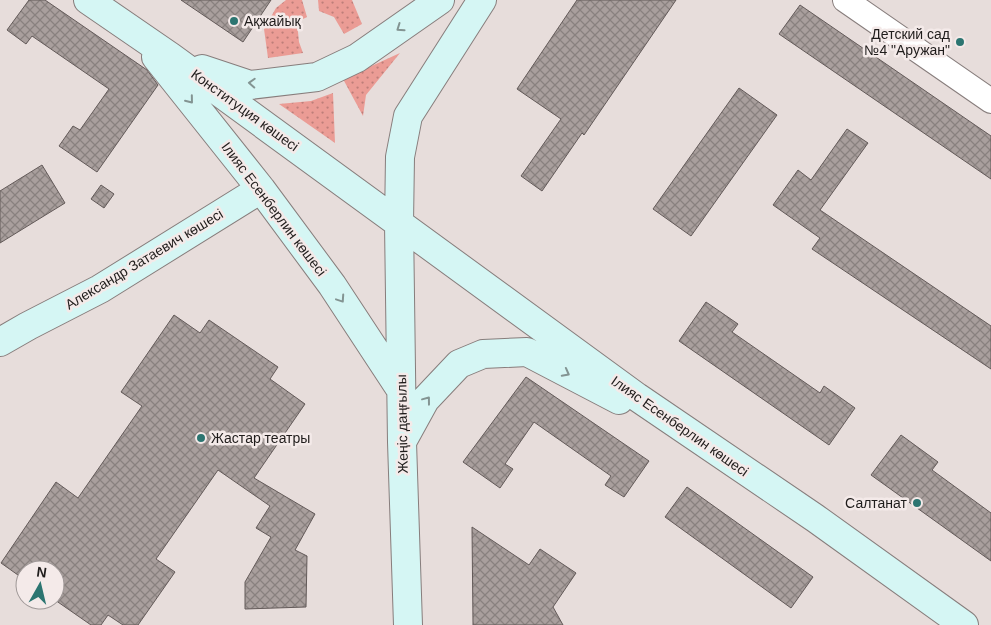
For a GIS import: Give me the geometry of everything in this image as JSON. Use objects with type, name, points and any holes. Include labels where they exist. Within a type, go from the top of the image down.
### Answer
[{"type":"main road","name":"Конституция көшесі","points":[[88,0],[171,57],[399,223]]},
{"type":"main road","points":[[171,57],[250,85],[317,77],[357,58],[440,0]]},
{"type":"main road","name":"Жеңіс даңғылы","points":[[408,625],[401,390],[400,157],[408,116],[482,0]]},
{"type":"main road","name":"Ілияс Есенберлин көшесі","points":[[138,34],[261,189],[332,285],[401,390]]},
{"type":"main road","name":"Александр Затаевич көшесі","points":[[0,342],[100,289],[261,189]]},
{"type":"main road","name":"Ілияс Есенберлин көшесі","points":[[399,223],[686,431],[815,518],[964,625]]},
{"type":"main road","points":[[402,442],[425,400],[459,364],[483,354],[527,352],[615,399],[686,431]]},
{"type":"street","points":[[845,0],[991,101]]},
{"type":"shaded area","points":[[286,0],[302,0],[307,17],[297,22],[299,42],[303,53],[268,58],[264,29],[276,8]]},
{"type":"shaded area","points":[[318,0],[352,0],[362,24],[344,34],[334,17],[319,11]]},
{"type":"shaded area","points":[[400,53],[366,95],[363,116],[343,79]]},
{"type":"shaded area","points":[[333,93],[335,143],[279,104],[311,101]]},
{"type":"building","points":[[29,0],[45,0],[147,70],[158,85],[97,172],[59,146],[73,126],[80,130],[109,89],[32,36],[26,44],[7,30]]},
{"type":"building","name":"Ақжайық","points":[[181,0],[271,0],[243,42]]},
{"type":"building","points":[[577,0],[676,0],[584,135],[582,133],[542,191],[521,176],[561,119],[517,89]]},
{"type":"building","points":[[800,5],[991,136],[991,179],[779,34]]},
{"type":"building","points":[[739,88],[777,115],[691,236],[653,209]]},
{"type":"building","points":[[847,129],[868,143],[820,210],[991,326],[991,369],[812,249],[820,238],[773,205],[798,170],[811,180]]},
{"type":"building","points":[[42,165],[65,203],[0,243],[0,191]]},
{"type":"building","points":[[101,185],[114,194],[104,208],[91,199]]},
{"type":"building","points":[[706,302],[738,324],[732,332],[820,393],[824,386],[855,408],[829,445],[679,341]]},
{"type":"building","name":"Жастар театры","points":[[174,315],[200,333],[209,320],[278,367],[270,379],[305,404],[254,478],[315,514],[295,550],[307,556],[306,607],[245,609],[245,582],[271,537],[256,528],[270,506],[218,470],[156,559],[175,572],[138,625],[123,625],[108,615],[101,625],[91,625],[65,607],[65,560],[15,560],[15,573],[1,563],[56,482],[78,498],[142,406],[121,392]]},
{"type":"building","points":[[526,377],[649,461],[624,497],[605,485],[611,476],[534,422],[505,464],[513,469],[500,488],[463,462]]},
{"type":"building","points":[[901,435],[938,462],[932,470],[991,513],[991,561],[871,475]]},
{"type":"building","points":[[687,487],[813,577],[791,608],[665,517]]},
{"type":"building","points":[[472,527],[529,565],[540,549],[576,573],[553,607],[563,625],[473,625]]},
{"type":"place","name":"Ақжайық","points":[[234,21]]},
{"type":"place","name":"Детский сад №4 \"Аружан\"","points":[[960,42]]},
{"type":"place","name":"Жастар театры","points":[[201,438]]},
{"type":"place","name":"Салтанат","points":[[917,503]]}]
